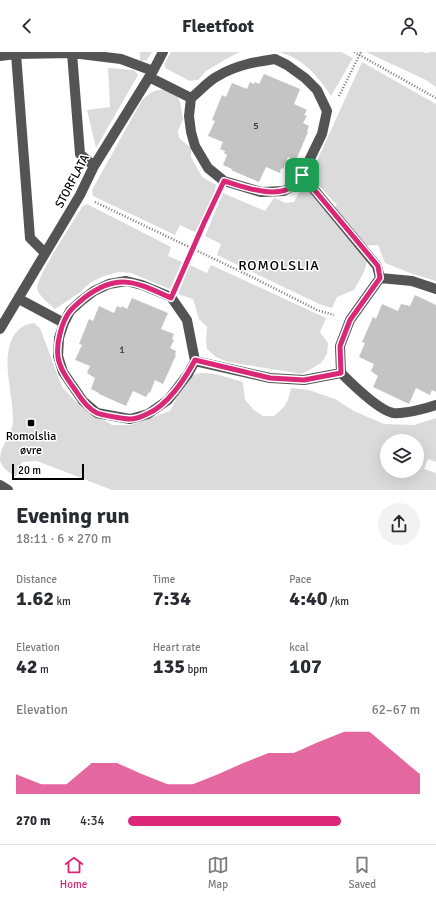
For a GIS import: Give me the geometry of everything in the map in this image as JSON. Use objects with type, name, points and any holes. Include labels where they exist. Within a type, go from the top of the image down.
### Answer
[{"type":"street","points":[[72,52],[80,154],[94,166]]},
{"type":"street","points":[[0,56],[72,52],[121,59],[151,74],[191,98]]},
{"type":"street","name":"STORFLATA","points":[[0,330],[80,195],[94,166],[163,52]]},
{"type":"street","points":[[16,54],[30,238],[45,254]]},
{"type":"street","points":[[275,59],[287,65],[305,78],[317,90],[327,111],[322,134],[296,184],[284,191],[261,192],[224,181],[208,168],[195,146],[189,116],[191,98],[217,76],[248,63],[275,59]]},
{"type":"street","points":[[302,175],[378,266],[380,278],[350,320],[340,346],[341,373],[374,403],[392,413],[415,411],[436,405]]},
{"type":"street","points":[[380,278],[412,281],[436,289]]},
{"type":"street","points":[[126,282],[142,285],[171,298],[188,320],[195,360],[188,374],[168,400],[148,414],[130,419],[97,413],[83,401],[63,372],[58,356],[59,338],[64,322],[70,311],[94,291],[109,284],[126,282]]},
{"type":"street","points":[[19,298],[64,322]]},
{"type":"street","points":[[195,360],[270,378],[304,380],[341,373]]},
{"type":"street","points":[[0,485],[8,490]]},
{"type":"path","points":[[354,52],[360,53],[436,98]]},
{"type":"path","points":[[327,111],[332,109],[360,53]]},
{"type":"path","points":[[171,298],[192,248],[224,181]]},
{"type":"path","points":[[80,195],[192,248],[317,310],[350,320]]},
{"type":"shaded area","points":[[140,52],[152,52],[147,60],[140,61]]},
{"type":"shaded area","points":[[171,52],[240,52],[206,71],[198,80],[190,81],[165,68],[165,63]]},
{"type":"shaded area","points":[[279,52],[341,52],[353,58],[331,96],[315,75],[303,63]]},
{"type":"shaded area","points":[[366,52],[436,52],[436,87],[426,80]]},
{"type":"shaded area","points":[[362,62],[436,104],[436,281],[385,263],[378,245],[360,246],[368,259],[364,272],[354,290],[337,297],[332,308],[319,304],[217,255],[221,244],[205,236],[223,193],[265,211],[274,198],[286,203],[294,202],[306,183],[330,213],[337,205],[310,176]]},
{"type":"shaded area","points":[[108,68],[134,70],[138,75],[96,148],[87,110],[110,107]]},
{"type":"shaded area","points":[[157,90],[165,90],[178,97],[183,119],[178,131],[179,138],[191,148],[191,157],[202,177],[216,185],[213,201],[195,232],[180,225],[175,235],[93,196],[92,190],[142,100],[150,93]]},
{"type":"shaded area","points":[[87,204],[171,247],[168,256],[182,262],[170,289],[131,273],[119,272],[104,276],[91,282],[79,293],[55,309],[44,300],[37,288],[38,282],[82,207]]},
{"type":"shaded area","points":[[190,265],[207,273],[211,265],[326,318],[320,332],[328,343],[327,354],[321,363],[302,374],[228,362],[216,357],[207,349],[207,327],[199,319],[193,299],[178,294]]},
{"type":"shaded area","points":[[34,323],[40,328],[62,387],[75,401],[112,425],[130,425],[170,411],[182,387],[188,379],[196,374],[203,373],[217,374],[243,382],[245,400],[254,410],[263,416],[274,416],[284,407],[291,388],[309,390],[335,399],[354,411],[384,424],[414,425],[436,418],[436,462],[428,459],[424,469],[436,473],[436,490],[112,490],[37,461],[22,462],[16,477],[4,468],[0,460],[13,420],[8,376],[8,354],[14,335],[25,326]]},
{"type":"building","points":[[264,74],[300,89],[294,104],[307,110],[304,115],[307,116],[303,123],[309,126],[308,132],[296,160],[288,157],[283,169],[281,168],[280,173],[266,167],[259,182],[223,165],[227,155],[224,153],[225,151],[220,149],[223,142],[208,136],[215,121],[212,120],[222,95],[226,97],[232,83],[247,89],[250,82],[259,84]]},
{"type":"building","points":[[415,295],[436,305],[436,392],[432,390],[430,395],[416,388],[409,404],[373,387],[378,376],[371,371],[374,364],[359,357],[365,343],[362,342],[373,317],[376,319],[382,304],[398,311],[401,304],[410,306]]},
{"type":"building","points":[[132,298],[168,313],[161,329],[174,334],[172,339],[174,340],[170,348],[176,351],[176,355],[163,384],[155,380],[150,393],[149,392],[146,397],[133,391],[126,406],[91,389],[95,378],[87,373],[90,366],[75,360],[82,345],[79,344],[89,319],[93,321],[99,306],[114,313],[117,306],[121,308],[122,306],[127,309]]},
{"type":"place","name":"Romolslia øvre","points":[[31,423]]},
{"type":"district","name":"ROMOLSLIA","points":[[279,265]]},
{"type":"route","points":[[302,175],[378,266],[380,278],[350,320],[340,346],[341,373],[304,380],[270,378],[195,360],[188,374],[168,400],[148,414],[130,419],[97,413],[83,401],[63,372],[58,356],[59,338],[64,322],[70,311],[94,291],[109,284],[126,282],[142,285],[171,298],[224,181],[261,192],[284,191],[296,184],[302,175]]}]
